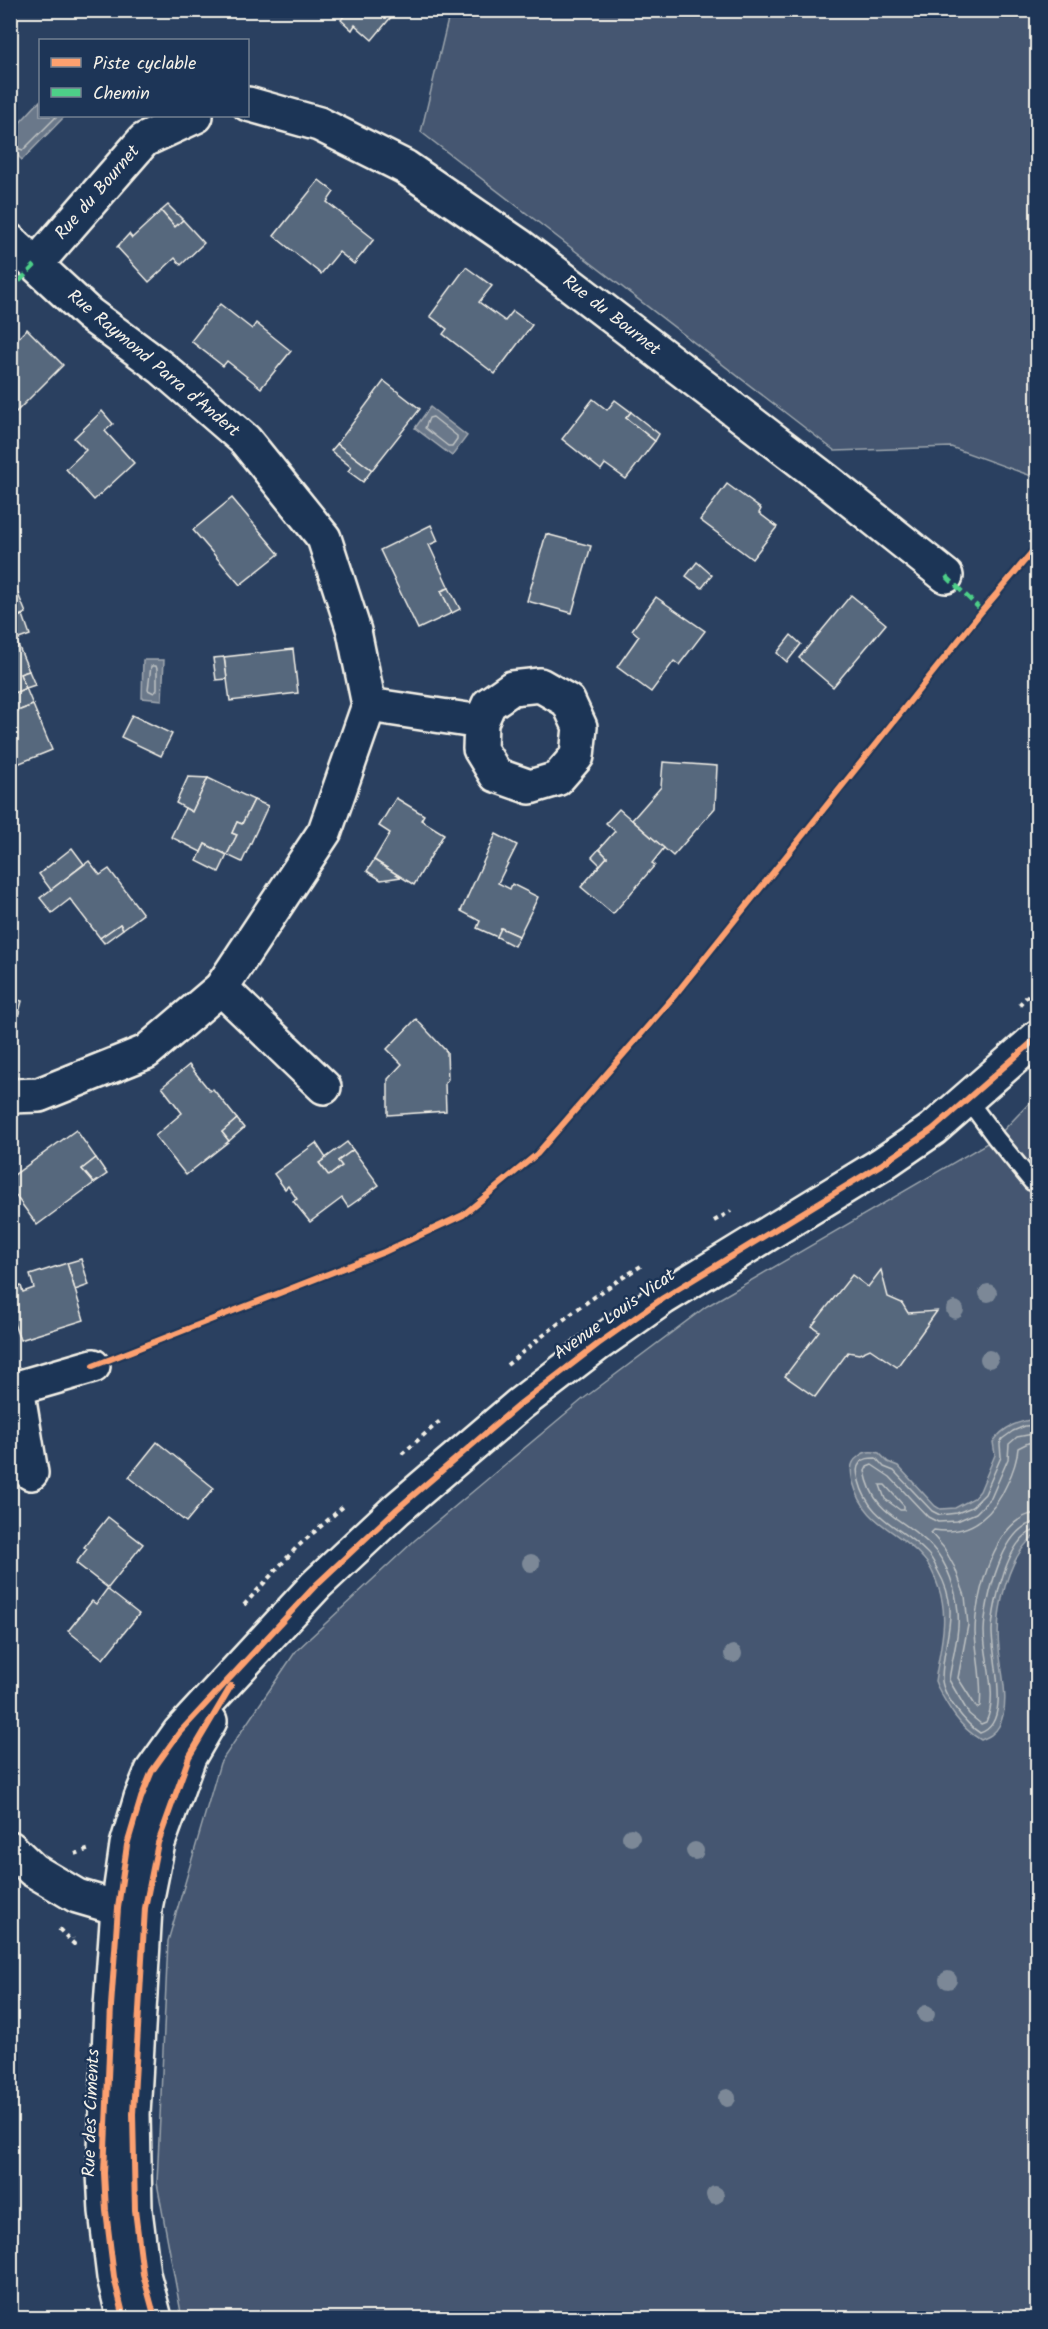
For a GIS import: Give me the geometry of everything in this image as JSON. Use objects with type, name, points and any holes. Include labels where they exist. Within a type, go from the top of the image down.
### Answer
[{"type":"street","name":"Rue du Bournet","points":[[249,104],[319,124],[405,167],[520,246],[827,481],[946,576]]},
{"type":"street","name":"Rue du Bournet","points":[[36,264],[144,140],[194,117]]},
{"type":"street","points":[[10,241],[36,264]]},
{"type":"street","name":"Rue Raymond Parra d'Andert","points":[[36,264],[89,314],[162,368],[245,440],[324,538],[354,631],[369,705]]},
{"type":"street","points":[[10,1096],[39,1095],[146,1052],[221,988],[325,831],[369,705],[481,722]]},
{"type":"street","points":[[221,988],[324,1087]]},
{"type":"street","name":"Avenue Louis Vicat","points":[[132,1908],[189,1757],[245,1662],[316,1585],[397,1509],[520,1404],[597,1344],[663,1298],[882,1164],[933,1129],[1038,1037]]},
{"type":"street","points":[[31,1473],[14,1389],[93,1366]]},
{"type":"street","points":[[10,1848],[33,1870],[76,1896],[132,1908],[135,2210],[143,2274],[155,2319]]},
{"type":"street","name":"Rue des Ciments","points":[[124,2319],[114,2277],[104,2173],[111,2006],[132,1908]]},
{"type":"lane","points":[[968,1100],[1032,1182]]},
{"type":"shaded area","points":[[450,11],[1037,11],[1037,478],[951,447],[835,451],[421,132]]},
{"type":"shaded area","points":[[1037,1095],[1037,2318],[182,2318],[157,2183],[168,1941],[220,1763],[296,1651],[415,1540],[583,1399],[707,1306],[996,1138]]},
{"type":"water","points":[[39,102],[39,117],[64,117],[22,160],[11,149],[11,132]]},
{"type":"water","points":[[430,407],[467,436],[452,456],[415,428]]},
{"type":"water","points":[[143,660],[164,660],[162,700],[142,698]]},
{"type":"water","points":[[1037,1419],[1037,1534],[1018,1556],[1005,1586],[998,1634],[1005,1698],[1003,1717],[997,1729],[981,1740],[966,1729],[955,1716],[935,1681],[944,1621],[942,1598],[932,1571],[913,1548],[865,1508],[858,1497],[851,1468],[855,1459],[863,1454],[879,1453],[888,1462],[898,1466],[935,1506],[940,1509],[955,1508],[974,1498],[980,1491],[995,1455],[993,1442],[997,1436],[1012,1425]]},
{"type":"building","points":[[337,10],[397,10],[372,40],[355,25],[352,30],[341,20],[344,16]]},
{"type":"building","points":[[319,180],[334,192],[327,202],[374,239],[354,264],[339,252],[321,274],[274,236]]},
{"type":"building","points":[[168,205],[183,220],[175,227],[161,211]]},
{"type":"building","points":[[161,211],[175,227],[183,220],[204,243],[181,265],[175,258],[149,282],[117,247],[129,234],[132,238]]},
{"type":"building","points":[[466,267],[492,286],[479,302],[505,321],[513,311],[532,325],[495,374],[443,334],[447,329],[430,316]]},
{"type":"building","points":[[220,304],[252,329],[256,323],[291,351],[261,388],[227,361],[223,366],[191,341]]},
{"type":"building","points":[[27,329],[63,365],[10,418],[10,346]]},
{"type":"building","points":[[384,381],[420,409],[372,470],[337,444]]},
{"type":"building","points":[[593,399],[607,410],[615,400],[631,412],[626,418],[655,441],[626,479],[605,464],[601,470],[562,439]]},
{"type":"building","points":[[102,411],[113,424],[105,431],[134,463],[94,500],[66,469],[86,450],[74,438]]},
{"type":"building","points":[[631,412],[659,434],[655,441],[626,418]]},
{"type":"building","points":[[337,444],[372,470],[363,482],[348,471],[351,467],[331,451]]},
{"type":"building","points":[[727,484],[761,509],[759,513],[777,527],[752,559],[700,520]]},
{"type":"building","points":[[232,498],[279,554],[240,585],[193,530]]},
{"type":"building","points":[[431,525],[438,541],[429,545],[449,588],[441,591],[452,613],[418,629],[380,550]]},
{"type":"building","points":[[546,534],[591,546],[572,613],[527,601]]},
{"type":"building","points":[[697,562],[712,575],[702,588],[686,576]]},
{"type":"building","points":[[11,577],[26,613],[16,617],[10,605]]},
{"type":"building","points":[[449,588],[460,609],[452,613],[441,591]]},
{"type":"building","points":[[851,595],[886,624],[833,687],[799,658]]},
{"type":"building","points":[[656,597],[705,631],[679,665],[674,661],[651,692],[617,667],[639,636],[632,630]]},
{"type":"building","points":[[23,615],[30,635],[16,640],[29,671],[20,674],[26,688],[10,695],[10,620]]},
{"type":"building","points":[[791,635],[801,644],[787,662],[777,653]]},
{"type":"building","points":[[293,649],[298,693],[230,701],[224,657]]},
{"type":"building","points":[[224,657],[227,679],[216,680],[213,658]]},
{"type":"building","points":[[29,671],[35,685],[26,688],[20,674]]},
{"type":"building","points":[[26,688],[33,705],[10,714],[10,695]]},
{"type":"building","points":[[33,705],[52,750],[10,767],[10,714]]},
{"type":"building","points":[[132,715],[172,734],[161,756],[121,737]]},
{"type":"building","points":[[663,762],[717,766],[715,808],[673,856],[632,820],[661,787]]},
{"type":"building","points":[[188,777],[208,778],[192,812],[176,803]]},
{"type":"building","points":[[208,778],[254,800],[242,824],[237,822],[232,833],[237,835],[227,855],[205,844],[201,852],[171,837],[185,808],[192,812]]},
{"type":"building","points":[[396,798],[424,815],[421,820],[444,834],[414,885],[374,860],[390,833],[379,826]]},
{"type":"building","points":[[254,800],[268,806],[242,862],[227,855],[237,835],[232,833],[237,822],[242,824]]},
{"type":"building","points":[[619,809],[664,848],[652,863],[655,865],[613,914],[581,887],[607,857],[599,849],[615,831],[606,823]]},
{"type":"building","points":[[496,834],[517,845],[498,883],[510,889],[512,884],[538,897],[519,936],[501,928],[497,937],[477,928],[480,921],[461,911]]},
{"type":"building","points":[[205,844],[227,855],[219,872],[197,861]]},
{"type":"building","points":[[72,848],[84,864],[51,890],[39,874]]},
{"type":"building","points":[[599,849],[607,857],[600,865],[592,857]]},
{"type":"building","points":[[374,860],[401,877],[381,880],[367,871]]},
{"type":"building","points":[[89,861],[100,875],[109,869],[143,914],[123,929],[120,924],[100,938],[70,899],[52,913],[40,898]]},
{"type":"building","points":[[120,924],[123,929],[104,943],[100,938]]},
{"type":"building","points":[[501,928],[519,936],[514,946],[497,937]]},
{"type":"building","points":[[10,998],[22,1001],[13,1036],[10,1036]]},
{"type":"building","points":[[416,1019],[447,1052],[446,1111],[388,1115],[388,1079],[402,1064],[387,1049]]},
{"type":"building","points":[[189,1065],[210,1091],[213,1089],[237,1119],[222,1132],[229,1141],[186,1175],[155,1136],[182,1113],[162,1087]]},
{"type":"building","points":[[237,1119],[244,1128],[229,1141],[222,1132]]},
{"type":"building","points":[[76,1130],[96,1158],[82,1169],[94,1183],[37,1225],[10,1188],[10,1178]]},
{"type":"building","points":[[347,1142],[353,1150],[338,1161],[342,1166],[329,1176],[319,1163]]},
{"type":"building","points":[[316,1143],[326,1158],[319,1163],[329,1176],[342,1166],[338,1161],[353,1150],[379,1185],[348,1207],[342,1198],[310,1222],[293,1201],[297,1199],[288,1186],[285,1189],[274,1174]]},
{"type":"building","points":[[96,1158],[107,1174],[94,1183],[82,1169]]},
{"type":"building","points":[[81,1259],[89,1285],[75,1290],[67,1263]]},
{"type":"building","points":[[67,1263],[84,1320],[20,1340],[10,1313],[10,1289],[21,1286],[23,1292],[34,1288],[30,1275]]},
{"type":"building","points":[[881,1270],[888,1297],[902,1303],[908,1313],[937,1311],[897,1367],[870,1349],[859,1354],[848,1352],[815,1397],[785,1376],[819,1331],[812,1326],[852,1275],[868,1287]]},
{"type":"building","points":[[157,1442],[214,1488],[186,1522],[129,1477]]},
{"type":"building","points":[[108,1517],[143,1544],[108,1588],[76,1563],[87,1549],[84,1547]]},
{"type":"building","points":[[107,1589],[139,1614],[103,1659],[68,1631],[92,1601],[96,1604]]},
{"type":"marked path","points":[[10,291],[36,264]]},
{"type":"marked path","points":[[946,576],[982,611]]},
{"type":"cycle path","points":[[93,1366],[384,1252],[463,1215],[537,1154],[675,995],[982,611],[1038,545]]},
{"type":"cycle path","points":[[124,2318],[114,2277],[104,2173],[111,2006],[118,1908],[127,1845],[141,1798],[152,1771],[179,1733],[316,1585],[397,1509],[520,1404],[663,1298],[882,1164],[933,1129],[1038,1037]]},
{"type":"cycle path","points":[[155,2318],[143,2274],[135,2210],[133,2114],[145,1908],[158,1843],[189,1757],[231,1686]]}]
